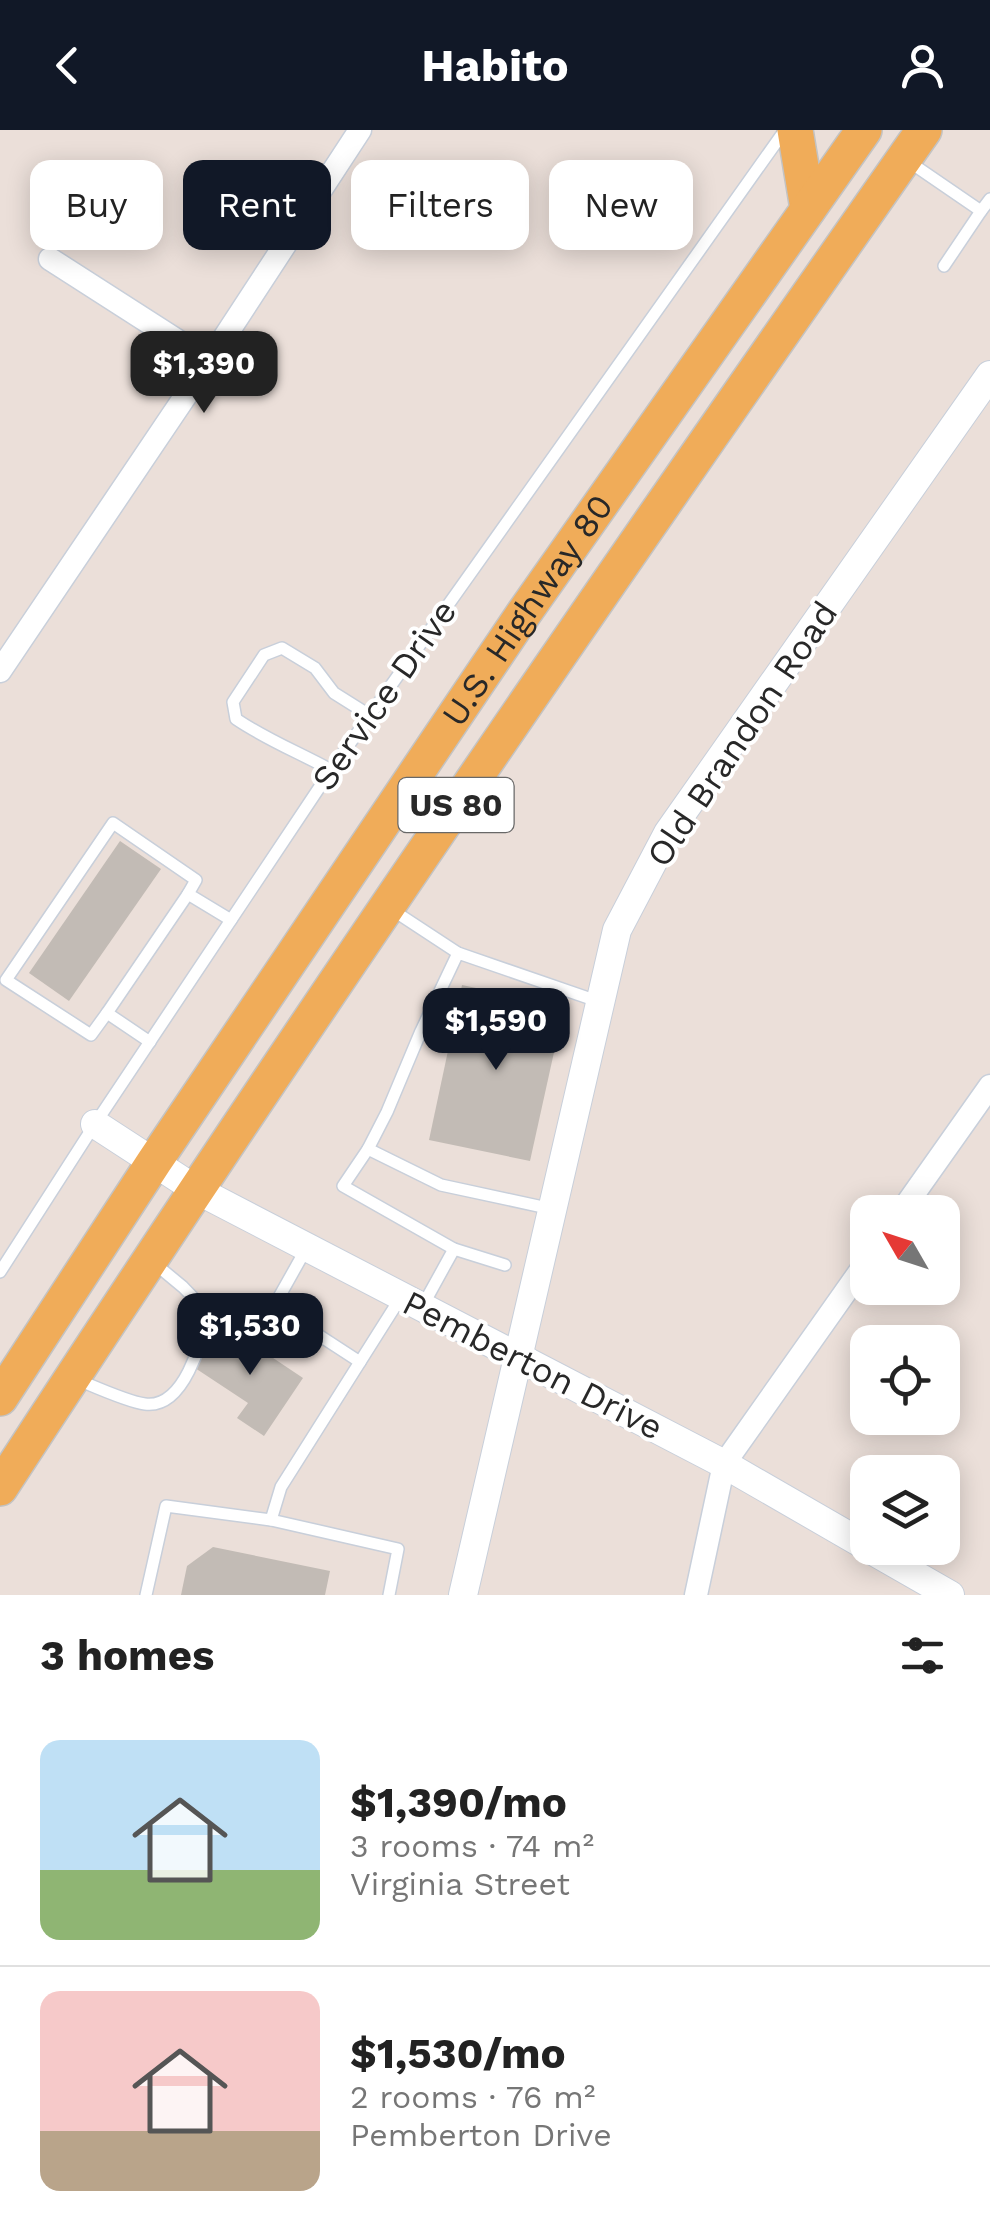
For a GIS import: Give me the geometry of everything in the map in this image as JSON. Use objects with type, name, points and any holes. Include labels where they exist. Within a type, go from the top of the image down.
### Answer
[{"type":"main road","points":[[795,130],[808,209]]},
{"type":"main road","name":"U.S. Highway 80","points":[[0,1398],[524,613],[864,130]]},
{"type":"main road","name":"US 80","points":[[0,1488],[196,1189],[564,646],[914,144]]},
{"type":"street","points":[[0,672],[360,130]]},
{"type":"street","points":[[50,259],[209,362]]},
{"type":"street","name":"Old Brandon Road","points":[[463,1595],[617,930],[668,834],[990,375]]},
{"type":"street","points":[[913,1195],[990,1086]]},
{"type":"street","name":"Pemberton Drive","points":[[95,1124],[196,1189],[724,1464],[850,1537]]},
{"type":"street","points":[[696,1595],[724,1464],[850,1286]]},
{"type":"street","name":"Pemberton Drive","points":[[899,1565],[950,1595]]},
{"type":"lane","name":"Service Drive","points":[[0,1272],[330,770],[785,130]]},
{"type":"lane","points":[[914,144],[981,211]]},
{"type":"lane","points":[[944,266],[990,199]]},
{"type":"lane","points":[[330,770],[292,748],[268,740],[236,719],[233,702],[264,654],[282,648],[316,668],[334,693],[369,715]]},
{"type":"lane","points":[[112,823],[196,880],[188,894],[91,1036],[6,980],[112,823]]},
{"type":"lane","points":[[188,894],[231,920]]},
{"type":"lane","points":[[388,906],[458,953],[600,1002]]},
{"type":"lane","points":[[458,953],[388,1112],[343,1186],[454,1250],[505,1265]]},
{"type":"lane","points":[[107,1013],[150,1042]]},
{"type":"lane","points":[[368,1150],[440,1184],[552,1210]]},
{"type":"lane","points":[[274,1306],[307,1248]]},
{"type":"lane","points":[[272,1520],[281,1487],[360,1362],[454,1250]]},
{"type":"lane","points":[[149,1260],[207,1312]]},
{"type":"lane","points":[[207,1312],[274,1306],[360,1362]]},
{"type":"lane","points":[[72,1378],[146,1404],[168,1400],[184,1380],[203,1338],[207,1312]]},
{"type":"lane","points":[[146,1595],[166,1506],[272,1520],[398,1549],[389,1595]]},
{"type":"building","points":[[120,841],[161,869],[69,1001],[29,973]]},
{"type":"building","points":[[462,985],[564,1007],[530,1161],[429,1140]]},
{"type":"building","points":[[224,1325],[303,1378],[264,1436],[237,1418],[248,1403],[195,1368]]},
{"type":"building","points":[[213,1547],[330,1571],[325,1595],[181,1595],[187,1566]]}]
